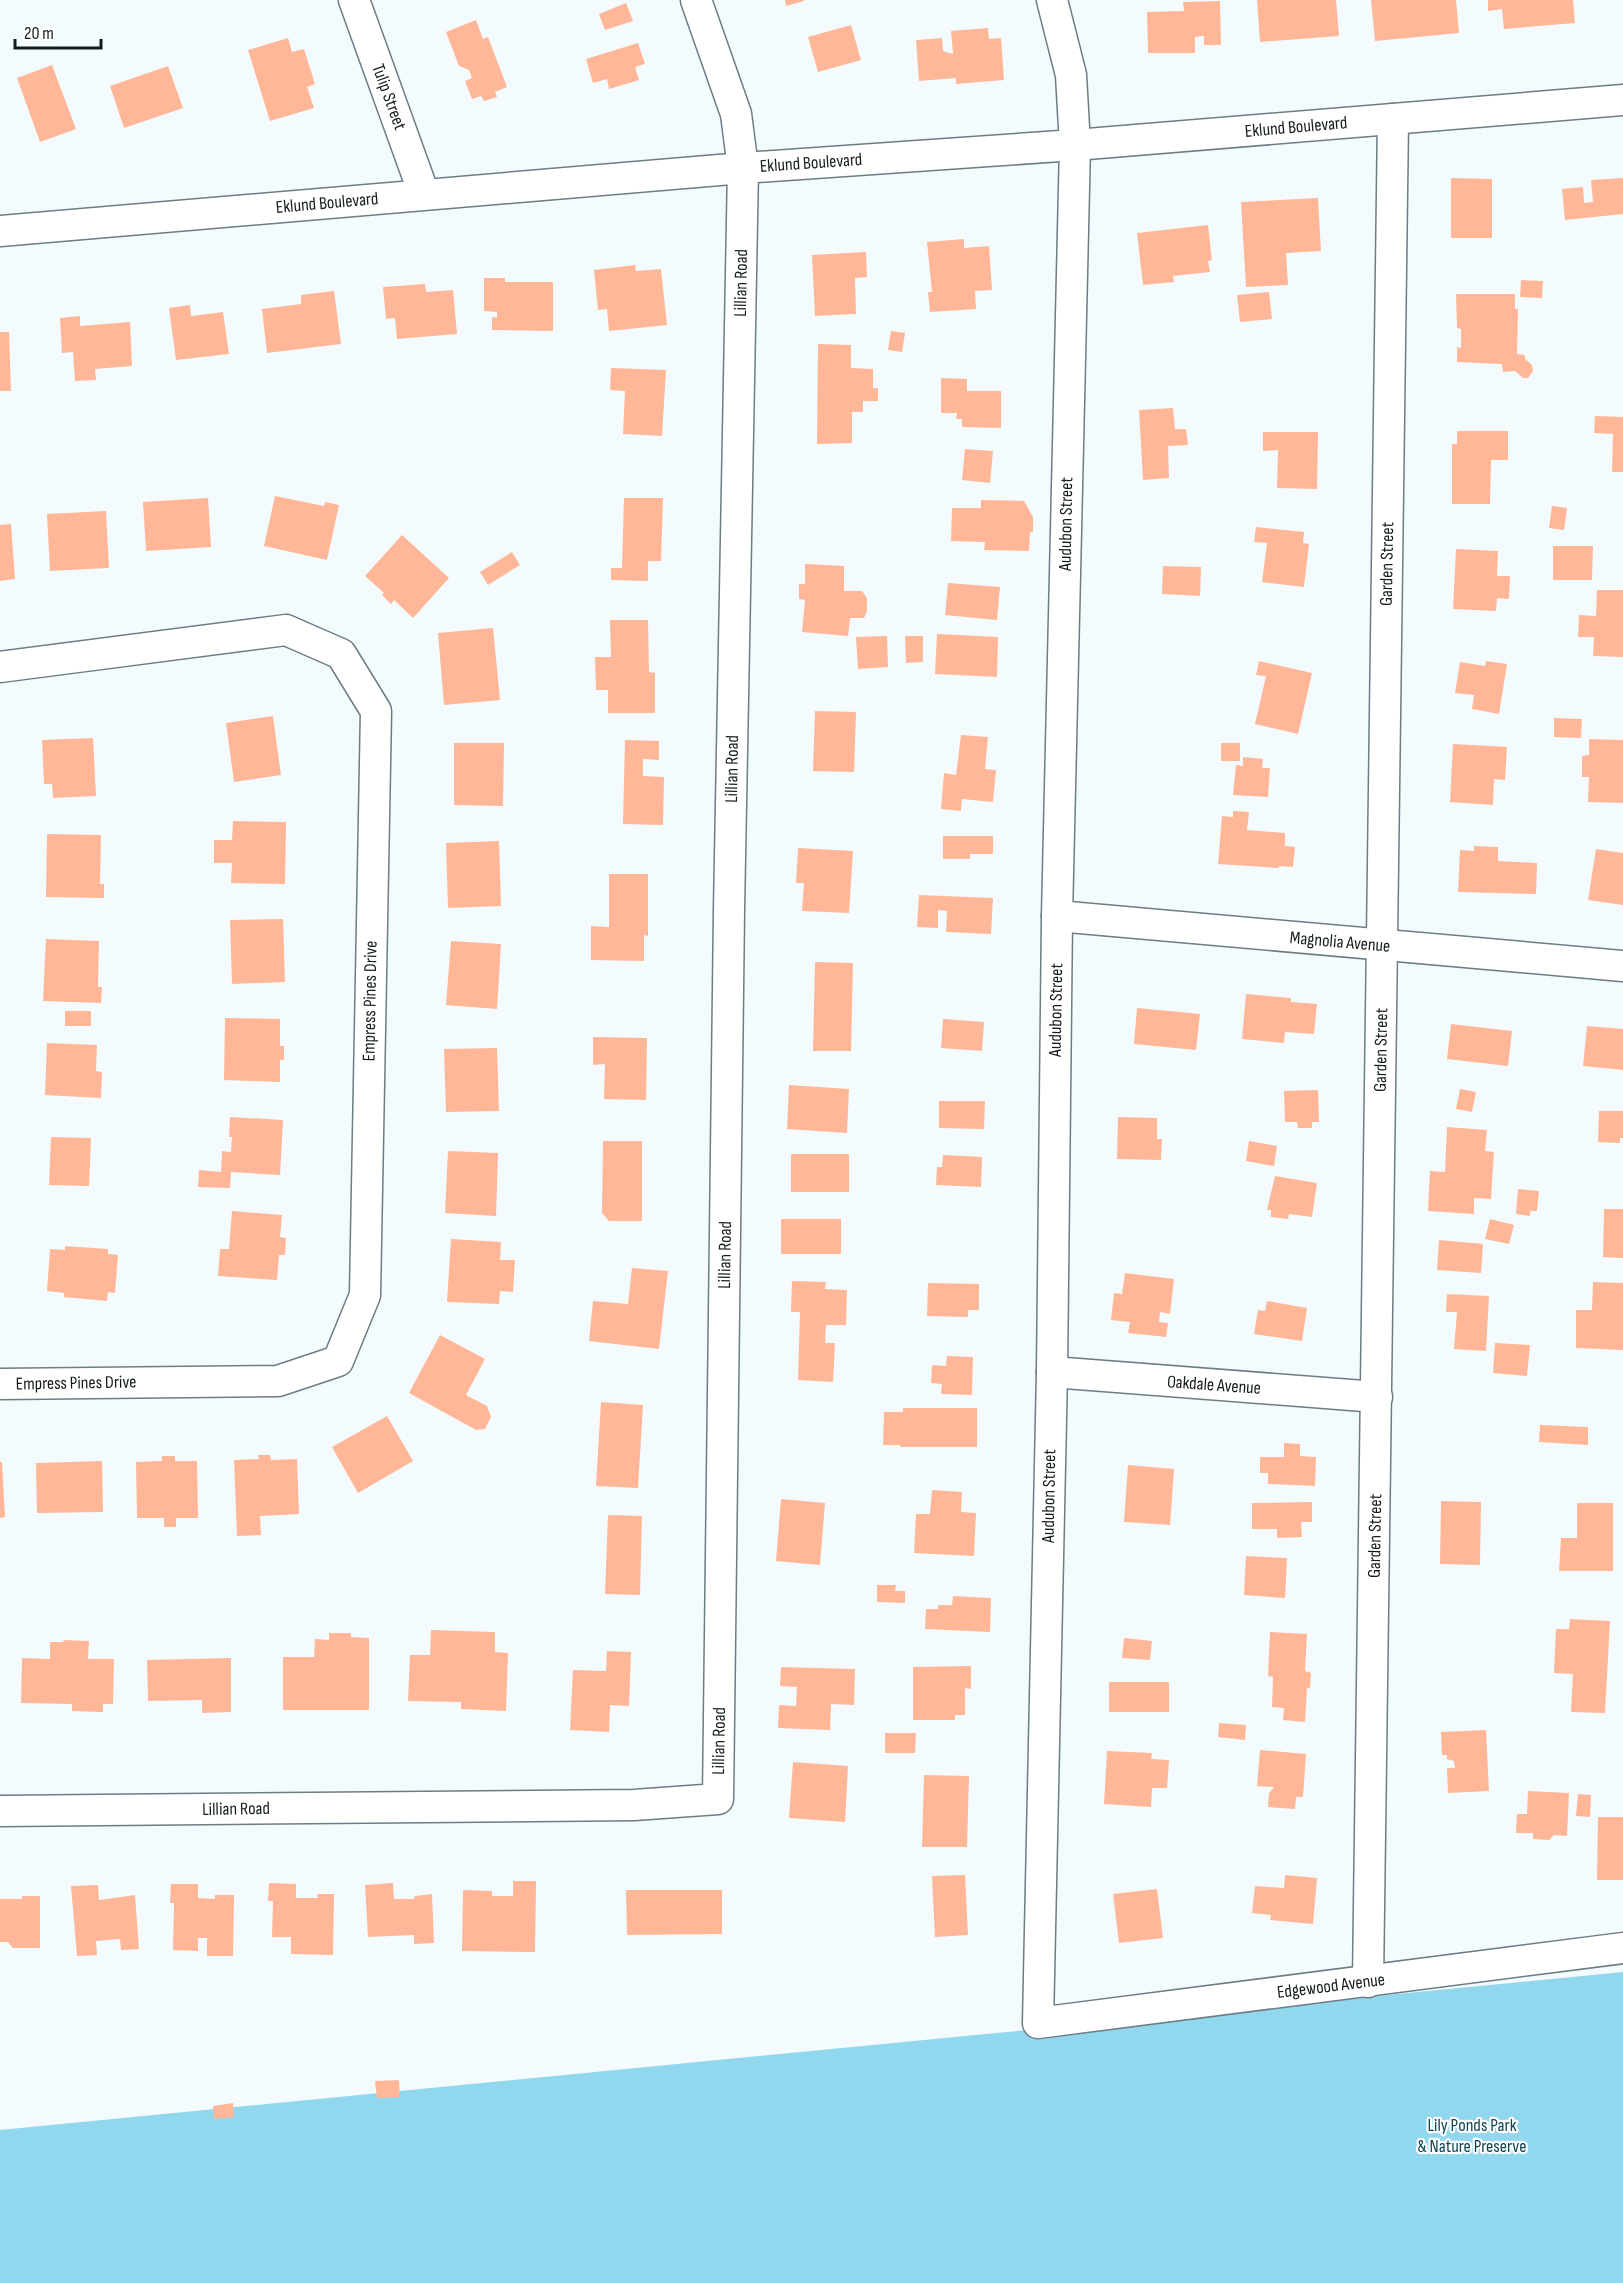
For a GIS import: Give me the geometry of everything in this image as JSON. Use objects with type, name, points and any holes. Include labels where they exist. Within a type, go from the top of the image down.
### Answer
[{"type":"street","name":"Tulip Street","points":[[354,0],[424,194]]},
{"type":"street","name":"Lillian Road","points":[[0,1811],[634,1804],[718,1799],[729,910],[743,168],[736,114],[696,0]]},
{"type":"street","name":"Audubon Street","points":[[1038,2023],[1052,1372],[1056,916],[1075,145],[1071,75],[1052,0]]},
{"type":"street","name":"Eklund Boulevard","points":[[0,231],[743,168],[1075,145],[1623,100]]},
{"type":"street","name":"Garden Street","points":[[1368,1982],[1393,119]]},
{"type":"street","name":"Empress Pines Drive","points":[[0,667],[286,630],[341,654],[376,711],[364,1295],[338,1361],[278,1381],[0,1384]]},
{"type":"street","name":"Magnolia Avenue","points":[[1056,916],[1623,966]]},
{"type":"street","name":"Oakdale Avenue","points":[[1052,1372],[1377,1397]]},
{"type":"street","name":"Edgewood Avenue","points":[[1038,2023],[1623,1948]]},
{"type":"green space","name":"Lily Ponds Park & Nature Preserve","points":[[1623,1972],[1623,2283],[0,2283],[0,2130]]},
{"type":"building","points":[[785,0],[804,0],[804,1],[786,6]]},
{"type":"building","points":[[1257,0],[1336,0],[1339,36],[1260,42]]},
{"type":"building","points":[[1371,0],[1456,0],[1459,33],[1375,41]]},
{"type":"building","points":[[1488,0],[1573,0],[1575,23],[1504,29],[1502,9],[1488,11]]},
{"type":"building","points":[[1220,1],[1221,45],[1204,45],[1204,36],[1195,37],[1195,53],[1148,53],[1147,12],[1184,11],[1183,2]]},
{"type":"building","points":[[626,3],[633,21],[605,30],[599,14]]},
{"type":"building","points":[[476,20],[483,39],[488,37],[507,87],[495,92],[497,97],[484,101],[481,96],[472,99],[465,81],[472,78],[469,70],[459,66],[446,32]]},
{"type":"building","points":[[851,25],[861,60],[818,72],[808,37]]},
{"type":"building","points":[[988,28],[989,39],[1001,38],[1004,80],[956,84],[956,78],[919,81],[916,40],[942,38],[943,51],[953,54],[951,31]]},
{"type":"building","points":[[288,38],[292,52],[304,49],[315,84],[307,87],[314,108],[270,121],[248,50]]},
{"type":"building","points":[[638,43],[645,64],[635,67],[639,80],[609,89],[607,79],[593,83],[586,59]]},
{"type":"building","points":[[52,65],[76,129],[40,142],[17,78]]},
{"type":"building","points":[[168,66],[183,108],[124,128],[110,86]]},
{"type":"building","points":[[1451,178],[1492,179],[1492,238],[1451,238]]},
{"type":"building","points":[[1623,178],[1623,214],[1565,220],[1562,189],[1583,187],[1584,203],[1593,202],[1591,180]]},
{"type":"building","points":[[1318,198],[1321,251],[1286,253],[1288,285],[1246,287],[1241,202]]},
{"type":"building","points":[[1208,225],[1212,260],[1208,261],[1210,272],[1173,276],[1174,282],[1143,285],[1137,233]]},
{"type":"building","points":[[964,239],[964,248],[989,246],[992,290],[975,291],[976,309],[930,312],[928,292],[932,292],[927,242]]},
{"type":"building","points":[[866,252],[867,277],[855,278],[856,314],[815,316],[812,255]]},
{"type":"building","points":[[635,265],[636,271],[661,269],[667,325],[609,331],[607,309],[598,310],[594,270]]},
{"type":"building","points":[[484,278],[505,278],[505,282],[553,282],[553,331],[492,330],[492,317],[497,318],[497,312],[484,311]]},
{"type":"building","points":[[1521,280],[1543,281],[1542,298],[1520,297]]},
{"type":"building","points":[[425,284],[426,292],[453,290],[457,334],[397,339],[395,318],[386,319],[383,287]]},
{"type":"building","points":[[334,291],[341,344],[267,353],[262,309],[301,304],[301,295]]},
{"type":"building","points":[[1269,292],[1272,319],[1240,322],[1237,295]]},
{"type":"building","points":[[1456,294],[1515,294],[1515,309],[1518,309],[1517,354],[1525,355],[1525,359],[1532,365],[1533,371],[1528,378],[1523,378],[1515,371],[1503,372],[1502,364],[1457,362],[1457,347],[1461,348],[1461,329],[1457,328]]},
{"type":"building","points":[[190,305],[191,316],[223,312],[229,354],[176,360],[169,308]]},
{"type":"building","points":[[80,316],[80,326],[130,322],[132,366],[95,369],[96,380],[75,381],[73,352],[62,353],[60,318]]},
{"type":"building","points":[[891,331],[905,333],[902,352],[888,350]]},
{"type":"building","points":[[0,332],[9,332],[11,391],[0,391]]},
{"type":"building","points":[[818,344],[851,345],[851,368],[873,369],[873,388],[878,388],[878,401],[863,401],[863,412],[852,412],[852,443],[817,444]]},
{"type":"building","points":[[611,368],[666,370],[662,436],[623,434],[625,391],[610,390]]},
{"type":"building","points":[[941,378],[967,379],[967,391],[1001,391],[1001,428],[962,427],[962,419],[956,419],[957,413],[941,413]]},
{"type":"building","points":[[1173,408],[1175,429],[1186,429],[1188,445],[1168,446],[1169,478],[1143,480],[1139,410]]},
{"type":"building","points":[[1595,416],[1623,417],[1623,472],[1612,472],[1613,434],[1594,433]]},
{"type":"building","points":[[1457,431],[1508,431],[1508,460],[1491,460],[1490,504],[1452,504],[1452,444],[1457,444]]},
{"type":"building","points":[[1263,432],[1318,432],[1317,489],[1277,488],[1278,450],[1263,451]]},
{"type":"building","points":[[965,449],[993,451],[990,483],[962,480]]},
{"type":"building","points":[[275,496],[324,506],[325,502],[339,505],[327,560],[264,546]]},
{"type":"building","points":[[208,498],[211,547],[146,551],[143,502]]},
{"type":"building","points":[[624,498],[663,498],[661,561],[648,561],[648,581],[611,580],[611,568],[622,568]]},
{"type":"building","points":[[981,500],[1024,501],[1033,517],[1029,551],[984,550],[985,542],[951,541],[952,508],[981,508]]},
{"type":"building","points":[[1552,506],[1567,508],[1564,530],[1549,528]]},
{"type":"building","points":[[106,511],[109,568],[50,571],[47,514]]},
{"type":"building","points":[[11,524],[15,579],[0,581],[0,525]]},
{"type":"building","points":[[1256,527],[1304,532],[1303,543],[1309,544],[1304,587],[1262,582],[1267,543],[1254,542]]},
{"type":"building","points":[[402,535],[449,578],[413,618],[394,600],[391,604],[382,595],[384,593],[365,576]]},
{"type":"building","points":[[1553,546],[1593,546],[1592,580],[1553,580]]},
{"type":"building","points":[[1456,549],[1498,551],[1497,576],[1510,576],[1509,599],[1497,598],[1496,611],[1453,609]]},
{"type":"building","points":[[512,552],[520,565],[488,585],[480,572]]},
{"type":"building","points":[[805,564],[844,566],[844,591],[862,591],[867,598],[867,611],[864,618],[850,618],[848,636],[802,632],[805,600],[799,599],[799,584],[805,584]]},
{"type":"building","points":[[1163,566],[1201,567],[1200,596],[1162,594]]},
{"type":"building","points":[[948,583],[1000,587],[997,620],[945,615]]},
{"type":"building","points":[[1597,590],[1623,590],[1623,657],[1593,656],[1594,637],[1578,637],[1579,615],[1596,616]]},
{"type":"building","points":[[610,620],[648,620],[649,672],[655,673],[655,713],[608,713],[608,690],[596,690],[595,657],[611,657]]},
{"type":"building","points":[[493,628],[500,700],[444,705],[438,633]]},
{"type":"building","points":[[937,634],[998,637],[997,677],[935,674]]},
{"type":"building","points":[[887,636],[888,667],[858,669],[856,637]]},
{"type":"building","points":[[905,636],[923,636],[923,662],[906,663]]},
{"type":"building","points":[[1259,661],[1312,673],[1298,734],[1255,724],[1266,676],[1256,675]]},
{"type":"building","points":[[1486,661],[1507,664],[1499,714],[1472,709],[1474,695],[1455,693],[1460,662],[1485,666]]},
{"type":"building","points":[[815,711],[856,712],[854,772],[813,771]]},
{"type":"building","points":[[273,716],[281,775],[234,782],[226,723]]},
{"type":"building","points":[[1554,718],[1582,719],[1581,738],[1554,737]]},
{"type":"building","points":[[961,735],[988,737],[985,769],[996,770],[993,802],[962,799],[961,811],[941,809],[944,773],[956,775]]},
{"type":"building","points":[[93,738],[96,796],[53,798],[52,784],[44,784],[42,740]]},
{"type":"building","points":[[1589,739],[1623,740],[1623,803],[1588,802],[1589,777],[1582,777],[1582,756],[1589,755]]},
{"type":"building","points":[[625,740],[659,741],[659,760],[643,759],[643,776],[664,777],[663,825],[623,824]]},
{"type":"building","points":[[454,743],[504,743],[503,806],[454,805]]},
{"type":"building","points":[[1221,743],[1240,743],[1240,761],[1221,761]]},
{"type":"building","points":[[1453,744],[1507,747],[1505,780],[1494,779],[1493,805],[1450,802]]},
{"type":"building","points":[[1243,757],[1263,759],[1262,768],[1270,768],[1268,797],[1233,795],[1236,765],[1243,766]]},
{"type":"building","points":[[1233,811],[1249,812],[1247,830],[1285,833],[1285,846],[1295,847],[1293,867],[1218,864],[1222,816],[1233,817]]},
{"type":"building","points":[[233,821],[286,822],[285,884],[231,883],[232,863],[214,863],[214,840],[232,840]]},
{"type":"building","points":[[47,834],[101,835],[100,884],[104,884],[104,898],[46,897]]},
{"type":"building","points":[[943,836],[993,836],[993,854],[970,854],[970,859],[943,859]]},
{"type":"building","points":[[499,841],[501,906],[448,908],[446,843]]},
{"type":"building","points":[[1474,846],[1498,847],[1498,861],[1537,863],[1536,894],[1458,892],[1460,850],[1474,851]]},
{"type":"building","points":[[798,848],[853,851],[849,913],[802,911],[804,883],[796,883]]},
{"type":"building","points":[[1596,849],[1623,853],[1623,905],[1588,900]]},
{"type":"building","points":[[609,874],[648,874],[648,936],[644,935],[644,961],[591,960],[591,926],[609,927]]},
{"type":"building","points":[[919,895],[993,898],[991,934],[946,932],[947,911],[938,910],[938,928],[917,927]]},
{"type":"building","points":[[283,919],[285,982],[232,984],[230,920]]},
{"type":"building","points":[[46,939],[99,941],[98,987],[102,987],[101,1003],[43,1001]]},
{"type":"building","points":[[451,941],[501,944],[497,1009],[446,1005]]},
{"type":"building","points":[[815,962],[853,963],[851,1051],[813,1051]]},
{"type":"building","points":[[1246,994],[1291,998],[1291,1002],[1317,1004],[1314,1034],[1285,1032],[1284,1043],[1242,1039]]},
{"type":"building","points":[[1137,1008],[1200,1014],[1196,1050],[1134,1044]]},
{"type":"building","points":[[65,1011],[91,1011],[91,1026],[65,1026]]},
{"type":"building","points":[[225,1018],[280,1019],[280,1046],[284,1046],[284,1060],[280,1060],[280,1082],[224,1080]]},
{"type":"building","points":[[943,1019],[984,1022],[982,1051],[941,1048]]},
{"type":"building","points":[[1451,1024],[1512,1031],[1508,1066],[1447,1059]]},
{"type":"building","points":[[1587,1026],[1623,1029],[1623,1070],[1583,1066]]},
{"type":"building","points":[[593,1037],[647,1038],[646,1100],[604,1099],[605,1064],[593,1065]]},
{"type":"building","points":[[47,1043],[97,1045],[96,1071],[102,1072],[101,1098],[45,1095]]},
{"type":"building","points":[[497,1048],[499,1111],[446,1112],[444,1049]]},
{"type":"building","points":[[789,1085],[849,1089],[847,1133],[787,1129]]},
{"type":"building","points":[[1460,1089],[1476,1092],[1472,1112],[1456,1109]]},
{"type":"building","points":[[1318,1090],[1319,1122],[1312,1122],[1312,1128],[1298,1128],[1297,1122],[1285,1122],[1284,1091]]},
{"type":"building","points":[[939,1101],[985,1101],[984,1129],[939,1128]]},
{"type":"building","points":[[1599,1111],[1623,1111],[1623,1138],[1620,1138],[1620,1143],[1598,1142]]},
{"type":"building","points":[[230,1117],[283,1120],[280,1175],[231,1172],[230,1188],[198,1187],[199,1170],[221,1172],[222,1151],[231,1152]]},
{"type":"building","points":[[1118,1117],[1157,1118],[1157,1139],[1162,1139],[1161,1160],[1117,1159]]},
{"type":"building","points":[[1447,1127],[1487,1130],[1485,1151],[1494,1152],[1491,1199],[1474,1198],[1474,1214],[1428,1211],[1430,1171],[1445,1172]]},
{"type":"building","points":[[51,1137],[91,1138],[89,1186],[49,1185]]},
{"type":"building","points":[[603,1141],[642,1141],[642,1221],[609,1221],[602,1213]]},
{"type":"building","points":[[1249,1141],[1277,1146],[1274,1166],[1246,1161]]},
{"type":"building","points":[[448,1151],[498,1153],[496,1216],[445,1213]]},
{"type":"building","points":[[791,1154],[849,1154],[849,1192],[791,1192]]},
{"type":"building","points":[[943,1155],[982,1157],[981,1187],[936,1185],[937,1167],[942,1167]]},
{"type":"building","points":[[1275,1176],[1317,1183],[1312,1217],[1289,1214],[1288,1219],[1271,1217],[1271,1210],[1267,1210]]},
{"type":"building","points":[[1518,1189],[1539,1191],[1537,1211],[1530,1211],[1530,1216],[1516,1214]]},
{"type":"building","points":[[1604,1209],[1623,1209],[1623,1258],[1603,1257]]},
{"type":"building","points":[[232,1211],[282,1215],[280,1237],[286,1238],[285,1255],[279,1255],[277,1280],[218,1276],[220,1249],[229,1249]]},
{"type":"building","points":[[781,1219],[841,1219],[841,1254],[781,1254]]},
{"type":"building","points":[[1490,1219],[1514,1225],[1509,1244],[1485,1239]]},
{"type":"building","points":[[451,1239],[501,1242],[500,1260],[515,1260],[513,1292],[500,1291],[499,1304],[447,1302]]},
{"type":"building","points":[[1439,1240],[1483,1244],[1481,1273],[1437,1270]]},
{"type":"building","points":[[65,1246],[108,1249],[108,1254],[118,1255],[115,1293],[108,1292],[107,1301],[64,1297],[64,1293],[47,1291],[50,1249],[65,1250]]},
{"type":"building","points":[[632,1268],[668,1271],[659,1349],[589,1341],[593,1301],[628,1304]]},
{"type":"building","points":[[1125,1273],[1174,1279],[1170,1314],[1160,1312],[1159,1322],[1168,1323],[1166,1337],[1128,1333],[1130,1322],[1111,1320],[1114,1293],[1122,1294]]},
{"type":"building","points":[[792,1281],[826,1282],[825,1289],[847,1290],[846,1325],[826,1325],[825,1343],[835,1343],[833,1382],[798,1380],[800,1312],[791,1312]]},
{"type":"building","points":[[1593,1282],[1623,1283],[1623,1350],[1576,1348],[1576,1310],[1592,1310]]},
{"type":"building","points":[[928,1283],[979,1284],[979,1310],[968,1310],[968,1317],[927,1316]]},
{"type":"building","points":[[1447,1294],[1489,1296],[1486,1351],[1454,1349],[1457,1312],[1446,1312]]},
{"type":"building","points":[[1267,1301],[1307,1308],[1302,1341],[1254,1334],[1258,1310],[1265,1311]]},
{"type":"building","points":[[440,1335],[485,1359],[466,1395],[487,1406],[491,1417],[485,1429],[476,1430],[409,1393]]},
{"type":"building","points":[[1495,1343],[1530,1345],[1527,1376],[1493,1373]]},
{"type":"building","points":[[947,1356],[973,1357],[972,1395],[941,1394],[942,1384],[931,1383],[932,1365],[946,1366]]},
{"type":"building","points":[[601,1402],[643,1405],[638,1488],[596,1486]]},
{"type":"building","points":[[903,1408],[977,1408],[977,1447],[883,1445],[884,1412],[903,1412]]},
{"type":"building","points":[[387,1416],[413,1461],[358,1493],[332,1447]]},
{"type":"building","points":[[1540,1425],[1588,1427],[1588,1445],[1539,1442]]},
{"type":"building","points":[[1284,1443],[1300,1444],[1300,1456],[1316,1457],[1315,1486],[1268,1484],[1268,1473],[1260,1473],[1260,1457],[1284,1457]]},
{"type":"building","points":[[258,1455],[270,1455],[271,1460],[297,1459],[299,1514],[260,1516],[261,1535],[237,1536],[234,1460],[259,1459]]},
{"type":"building","points":[[162,1456],[175,1456],[175,1461],[197,1461],[198,1518],[176,1518],[176,1527],[164,1527],[164,1518],[137,1518],[136,1462],[162,1461]]},
{"type":"building","points":[[102,1461],[103,1512],[37,1513],[36,1463]]},
{"type":"building","points":[[0,1462],[2,1462],[5,1517],[0,1518]]},
{"type":"building","points":[[1128,1465],[1174,1469],[1170,1525],[1124,1522]]},
{"type":"building","points":[[932,1490],[962,1492],[961,1512],[976,1513],[974,1556],[914,1553],[916,1514],[930,1514]]},
{"type":"building","points":[[781,1499],[825,1503],[820,1565],[776,1561]]},
{"type":"building","points":[[1441,1501],[1481,1502],[1480,1565],[1440,1564]]},
{"type":"building","points":[[1312,1502],[1312,1522],[1301,1522],[1302,1537],[1277,1538],[1277,1529],[1252,1529],[1252,1503]]},
{"type":"building","points":[[1577,1503],[1613,1503],[1613,1571],[1559,1571],[1561,1538],[1577,1538]]},
{"type":"building","points":[[608,1515],[642,1516],[640,1595],[605,1594]]},
{"type":"building","points":[[1246,1556],[1287,1558],[1285,1598],[1244,1595]]},
{"type":"building","points":[[877,1585],[896,1585],[895,1591],[905,1591],[905,1603],[877,1602]]},
{"type":"building","points":[[953,1596],[991,1598],[990,1632],[925,1629],[926,1609],[938,1609],[938,1605],[952,1605]]},
{"type":"building","points":[[1570,1619],[1610,1621],[1605,1713],[1571,1712],[1573,1674],[1554,1673],[1556,1629],[1569,1629]]},
{"type":"building","points":[[431,1630],[495,1632],[495,1652],[508,1653],[506,1711],[461,1709],[461,1702],[408,1701],[410,1655],[430,1655]]},
{"type":"building","points":[[1270,1632],[1307,1634],[1305,1671],[1311,1673],[1310,1688],[1307,1688],[1305,1722],[1283,1720],[1284,1708],[1272,1707],[1273,1677],[1268,1676]]},
{"type":"building","points":[[329,1633],[351,1633],[351,1637],[369,1638],[369,1710],[283,1710],[283,1657],[314,1657],[315,1639],[329,1640]]},
{"type":"building","points":[[1124,1638],[1152,1641],[1150,1660],[1122,1658]]},
{"type":"building","points":[[63,1640],[89,1641],[88,1659],[114,1659],[113,1704],[103,1704],[103,1712],[72,1711],[72,1704],[21,1703],[22,1658],[50,1659],[50,1642],[64,1642]]},
{"type":"building","points":[[607,1651],[631,1652],[629,1706],[610,1705],[609,1732],[570,1730],[573,1670],[606,1671]]},
{"type":"building","points":[[231,1658],[231,1712],[202,1713],[202,1700],[148,1701],[147,1660]]},
{"type":"building","points":[[971,1666],[971,1689],[965,1688],[965,1715],[955,1715],[955,1720],[913,1720],[913,1667]]},
{"type":"building","points":[[781,1667],[855,1669],[854,1705],[831,1704],[830,1730],[778,1728],[779,1705],[796,1706],[797,1687],[780,1686]]},
{"type":"building","points":[[1109,1682],[1169,1682],[1169,1712],[1109,1712]]},
{"type":"building","points":[[1219,1723],[1246,1725],[1245,1740],[1218,1737]]},
{"type":"building","points":[[1486,1730],[1489,1791],[1448,1793],[1447,1768],[1455,1768],[1454,1761],[1447,1759],[1447,1755],[1442,1755],[1441,1732]]},
{"type":"building","points":[[885,1733],[916,1733],[915,1753],[885,1753]]},
{"type":"building","points":[[1260,1750],[1306,1754],[1303,1797],[1296,1797],[1295,1809],[1268,1807],[1269,1793],[1274,1787],[1257,1786]]},
{"type":"building","points":[[1107,1751],[1152,1753],[1151,1759],[1169,1760],[1167,1788],[1152,1788],[1151,1807],[1104,1804]]},
{"type":"building","points":[[793,1762],[848,1766],[845,1822],[789,1818]]},
{"type":"building","points":[[924,1775],[969,1776],[967,1847],[922,1847]]},
{"type":"building","points":[[1528,1791],[1569,1793],[1567,1836],[1554,1835],[1549,1840],[1533,1839],[1533,1833],[1516,1833],[1517,1814],[1527,1814]]},
{"type":"building","points":[[1578,1794],[1591,1795],[1590,1817],[1576,1816]]},
{"type":"building","points":[[1598,1817],[1623,1817],[1623,1880],[1597,1880]]},
{"type":"building","points":[[965,1875],[968,1935],[935,1937],[932,1876]]},
{"type":"building","points":[[1285,1875],[1317,1878],[1313,1924],[1270,1920],[1271,1915],[1252,1913],[1255,1886],[1284,1888]]},
{"type":"building","points":[[513,1881],[536,1881],[535,1952],[462,1951],[463,1890],[492,1891],[492,1896],[513,1896]]},
{"type":"building","points":[[269,1883],[296,1884],[296,1898],[318,1898],[317,1894],[334,1894],[333,1955],[291,1954],[291,1937],[272,1937],[273,1901],[268,1901]]},
{"type":"building","points":[[393,1883],[394,1899],[414,1899],[415,1896],[432,1894],[434,1943],[414,1944],[414,1935],[368,1937],[365,1885]]},
{"type":"building","points":[[171,1884],[198,1884],[198,1898],[215,1899],[215,1895],[234,1895],[233,1956],[207,1956],[207,1938],[198,1938],[198,1951],[173,1950],[174,1903],[170,1903]]},
{"type":"building","points":[[98,1885],[99,1900],[135,1895],[139,1949],[121,1950],[120,1939],[96,1941],[97,1955],[77,1956],[71,1886]]},
{"type":"building","points":[[1157,1889],[1163,1938],[1119,1943],[1113,1894]]},
{"type":"building","points":[[626,1890],[722,1890],[722,1934],[627,1935]]},
{"type":"building","points":[[22,1896],[40,1896],[40,1948],[13,1948],[8,1942],[0,1942],[0,1899],[22,1899]]},
{"type":"building","points":[[399,2080],[400,2097],[377,2098],[375,2081]]},
{"type":"building","points":[[233,2103],[234,2117],[214,2119],[213,2106]]}]
